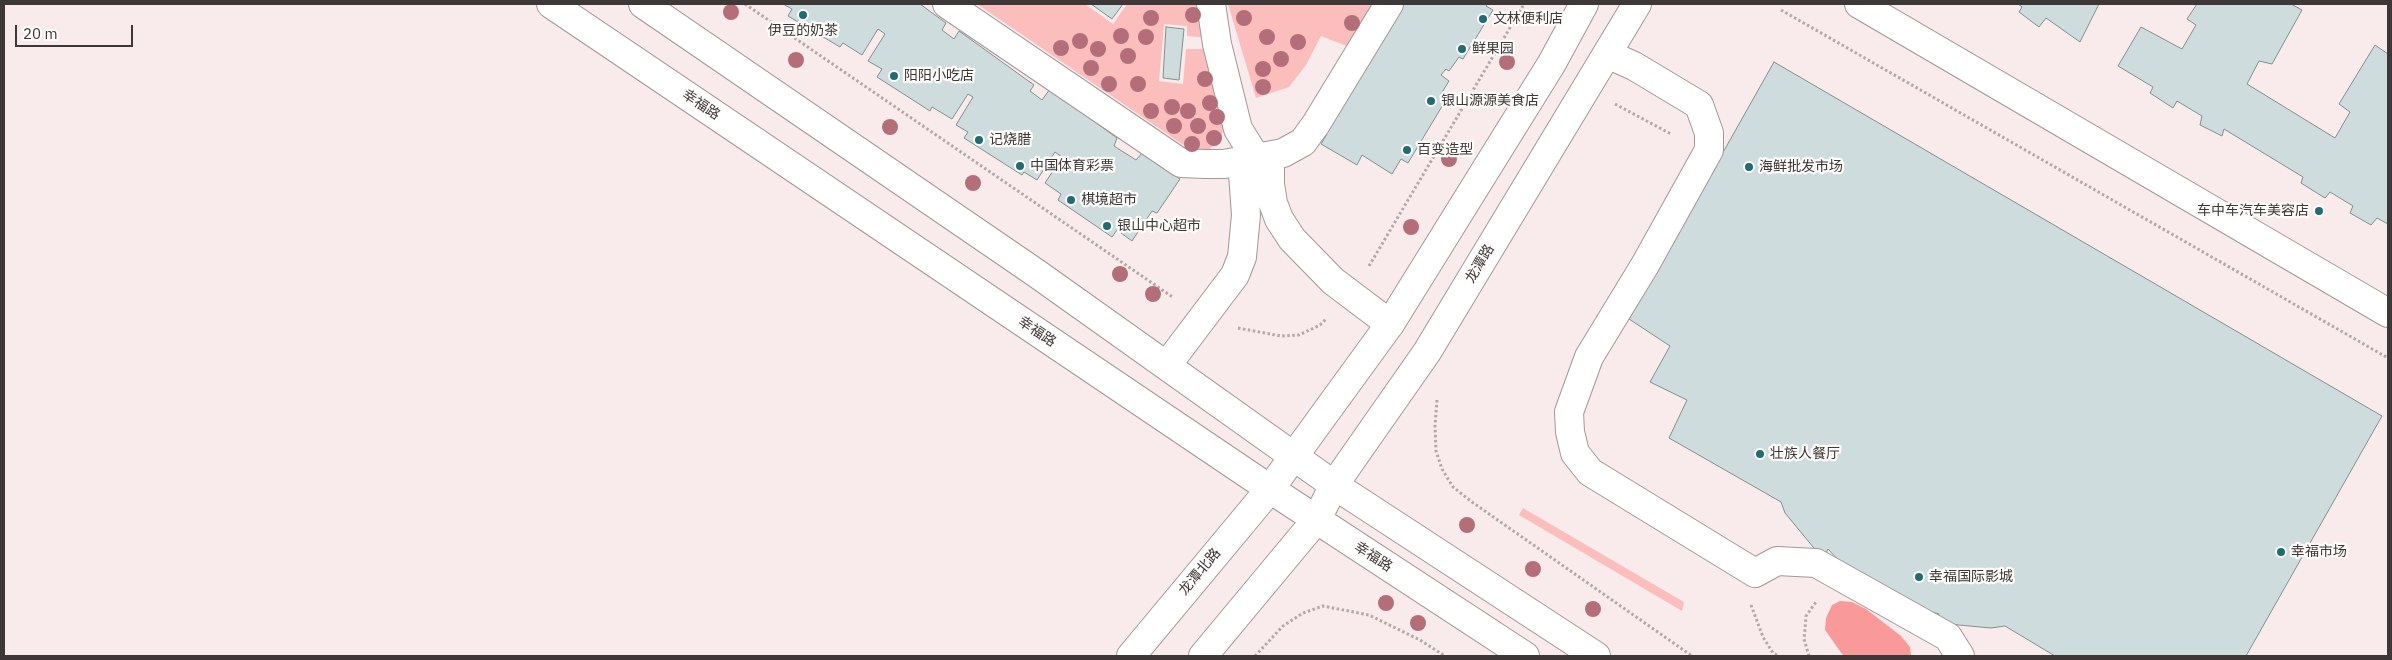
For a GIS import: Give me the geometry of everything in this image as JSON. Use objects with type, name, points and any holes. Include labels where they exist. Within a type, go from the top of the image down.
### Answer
[{"type":"main road","name":"幸福路","points":[[550,4],[1270,489],[1525,656]]},
{"type":"main road","points":[[643,4],[1167,365],[1295,455],[1334,485],[1596,656]]},
{"type":"main road","points":[[947,4],[1181,163],[1224,164],[1283,153],[1303,142],[1316,124],[1389,4]]},
{"type":"main road","points":[[1211,4],[1217,44],[1238,129],[1270,184],[1273,203],[1279,219],[1292,239],[1333,281],[1390,324]]},
{"type":"main road","points":[[1270,489],[1390,324],[1552,63],[1584,4]]},
{"type":"main road","name":"龙潭路","points":[[1317,519],[1334,485],[1427,352],[1587,89],[1636,4]]},
{"type":"main road","points":[[1859,4],[2388,313]]},
{"type":"main road","points":[[1607,54],[1634,66],[1699,105],[1709,133],[1709,150],[1654,248],[1588,357],[1569,412],[1570,432],[1575,453],[1590,472],[1755,573],[1777,561],[1816,563],[1948,637],[1960,656]]},
{"type":"main road","points":[[1167,365],[1220,296],[1234,275],[1242,257],[1246,215],[1256,158]]},
{"type":"main road","name":"龙潭北路","points":[[1131,656],[1270,489]]},
{"type":"main road","points":[[1203,656],[1317,519]]},
{"type":"path","points":[[1782,10],[2388,358]]},
{"type":"path","points":[[1587,89],[1653,123],[1672,135],[1677,141]]},
{"type":"path","points":[[1438,397],[1436,405],[1436,451],[1442,469],[1453,487],[1480,508],[1692,656]]},
{"type":"path","points":[[1750,603],[1763,637],[1773,653],[1779,656]]},
{"type":"path","points":[[1255,656],[1283,626],[1303,613],[1322,606],[1369,615],[1420,640],[1444,656]]},
{"type":"shaded area","points":[[977,4],[1085,4],[1113,24],[1127,4],[1200,4],[1208,38],[1187,36],[1187,26],[1164,24],[1159,81],[1183,84],[1186,49],[1210,49],[1225,123],[1220,142],[1205,152],[1196,151],[1182,144]]},
{"type":"shaded area","points":[[1228,4],[1377,4],[1349,47],[1321,36],[1306,65],[1289,87],[1256,98]]},
{"type":"shaded area","points":[[1523,508],[1684,602],[1682,611],[1519,515]]},
{"type":"shaded area","points":[[1840,601],[1852,602],[1866,609],[1901,636],[1910,647],[1911,656],[1845,656],[1842,654],[1825,630],[1826,618],[1832,605]]},
{"type":"building","points":[[783,4],[920,4],[946,23],[942,30],[954,39],[959,31],[1034,85],[1030,91],[1042,100],[1050,89],[1117,138],[1114,146],[1136,160],[1142,153],[1180,179],[1157,213],[1152,211],[1132,241],[1117,230],[1112,237],[1058,200],[1061,194],[1045,183],[1062,157],[1055,152],[1037,180],[1024,172],[1022,175],[964,138],[968,132],[956,125],[973,97],[968,94],[952,119],[932,107],[930,111],[877,77],[882,69],[868,61],[885,34],[878,29],[862,55],[843,43],[840,47],[788,16],[792,9]]},
{"type":"building","points":[[1091,4],[1123,4],[1112,19]]},
{"type":"building","points":[[1395,4],[1487,4],[1486,6],[1493,10],[1463,59],[1459,57],[1449,71],[1446,69],[1441,75],[1449,81],[1441,94],[1447,98],[1408,163],[1401,159],[1392,174],[1362,155],[1357,165],[1321,144],[1327,134],[1320,130]]},
{"type":"building","points":[[2018,4],[2099,4],[2080,42],[2046,18],[2039,27],[2019,12],[2022,7]]},
{"type":"building","points":[[2197,4],[2291,4],[2302,10],[2272,64],[2259,61],[2247,84],[2335,138],[2350,112],[2339,104],[2375,45],[2388,54],[2388,224],[2377,218],[2371,225],[2350,213],[2353,206],[2330,192],[2325,198],[2301,183],[2303,177],[2224,129],[2222,136],[2200,125],[2202,116],[2177,101],[2173,108],[2150,93],[2153,87],[2118,66],[2141,27],[2182,49],[2196,25],[2187,19]]},
{"type":"building","points":[[1166,27],[1184,29],[1179,80],[1163,78]]},
{"type":"building","points":[[1774,62],[2382,416],[2246,656],[2055,656],[2005,626],[1991,628],[1937,623],[1939,614],[1920,608],[1839,561],[1828,549],[1823,559],[1785,513],[1781,502],[1669,438],[1687,400],[1650,382],[1670,346],[1629,319]]},
{"type":"place","name":"伊豆的奶茶","points":[[803,15]]},
{"type":"place","name":"文林便利店","points":[[1483,19]]},
{"type":"place","name":"鲜果园","points":[[1462,49]]},
{"type":"place","name":"阳阳小吃店","points":[[894,76]]},
{"type":"place","name":"银山源源美食店","points":[[1431,101]]},
{"type":"place","name":"记烧腊","points":[[979,140]]},
{"type":"place","name":"百变造型","points":[[1407,150]]},
{"type":"place","name":"中国体育彩票","points":[[1020,166]]},
{"type":"place","name":"海鲜批发市场","points":[[1749,167]]},
{"type":"place","name":"棋境超市","points":[[1071,200]]},
{"type":"place","name":"车中车汽车美容店","points":[[2319,211]]},
{"type":"place","name":"银山中心超市","points":[[1107,226]]},
{"type":"place","name":"壮族人餐厅","points":[[1760,454]]},
{"type":"place","name":"幸福市场","points":[[2281,552]]},
{"type":"place","name":"幸福国际影城","points":[[1919,577]]}]
